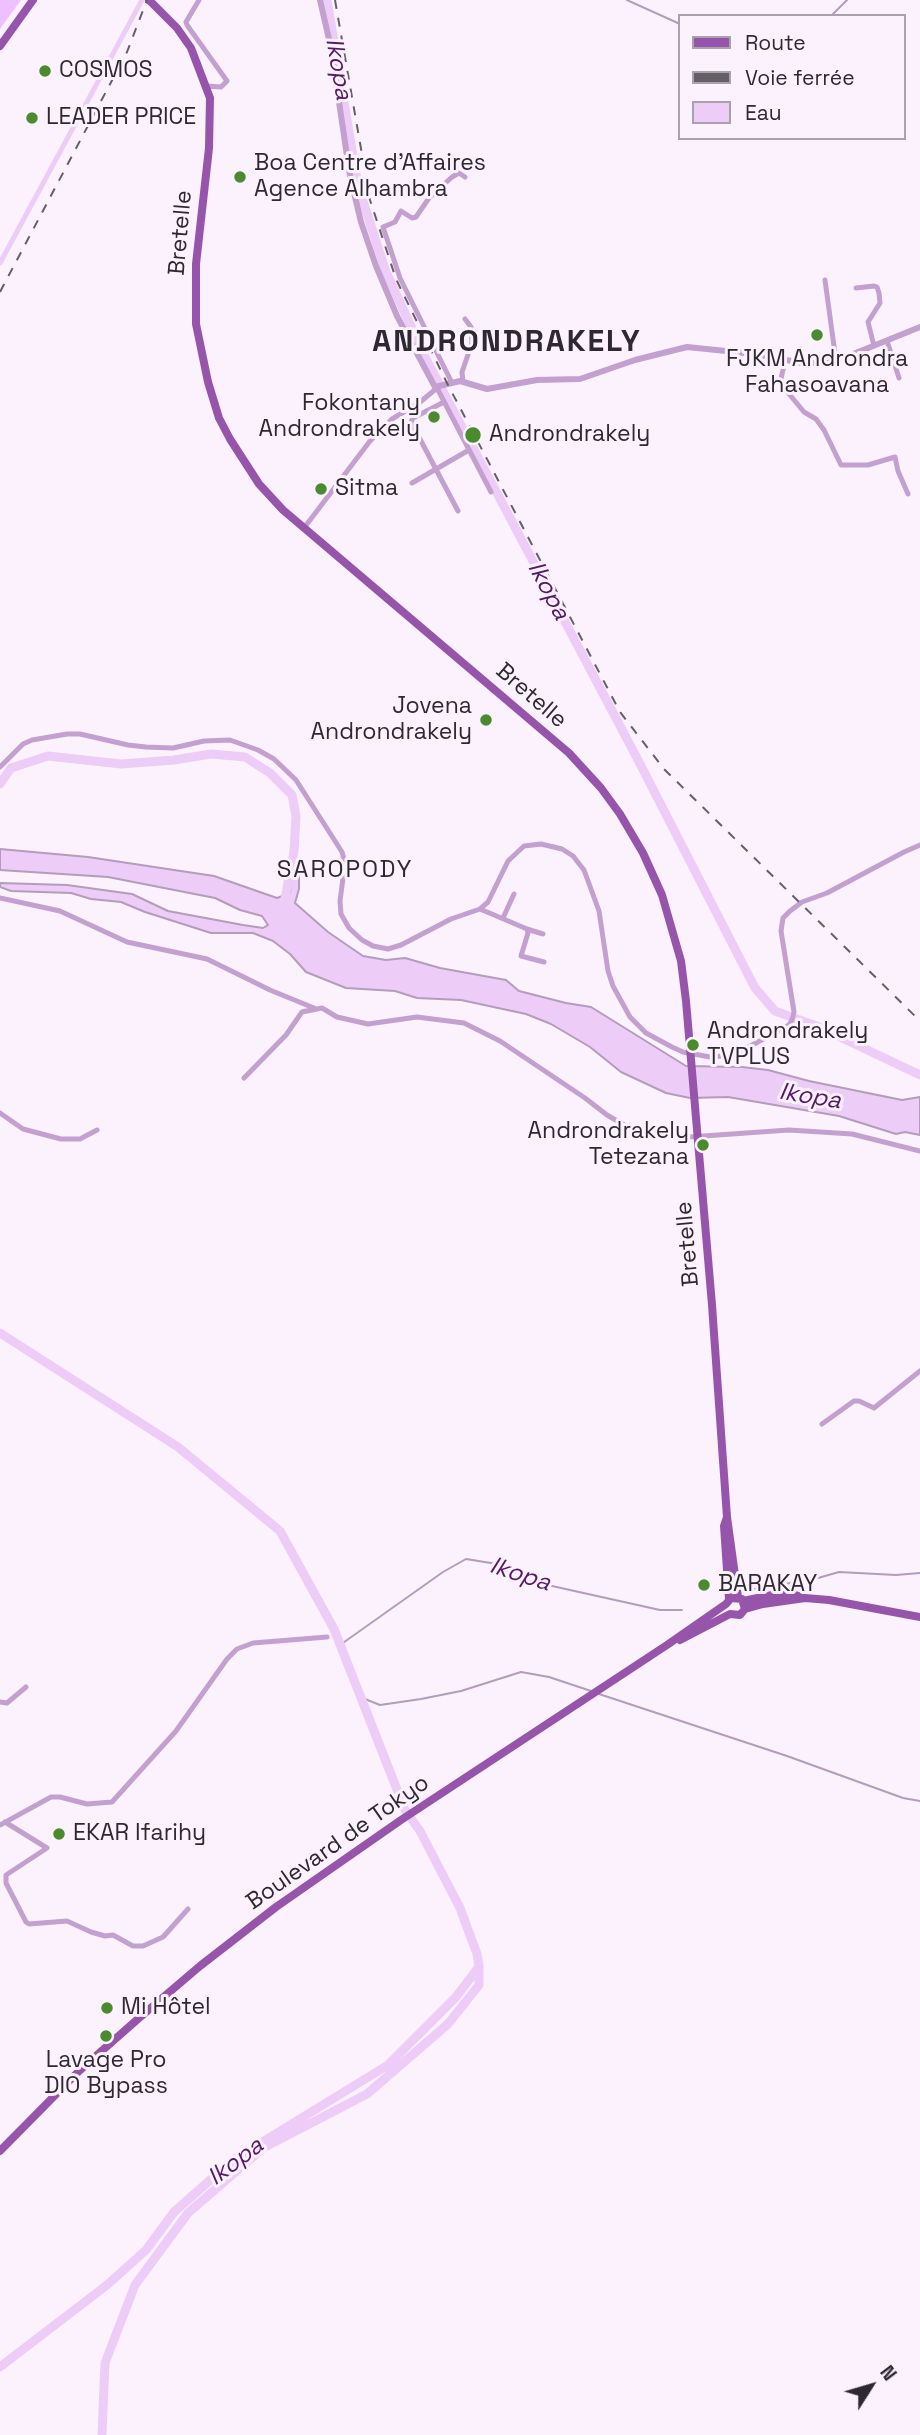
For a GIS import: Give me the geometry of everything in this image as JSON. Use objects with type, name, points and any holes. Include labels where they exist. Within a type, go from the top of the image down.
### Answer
[{"type":"main road","points":[[0,40],[31,0]]},
{"type":"main road","points":[[0,46],[31,0]]},
{"type":"main road","name":"Bretelle","points":[[149,0],[186,40],[207,86],[210,134],[198,236],[196,324],[219,418],[237,452],[271,498],[562,748],[611,802],[647,862],[662,895],[683,972],[691,1056],[727,1517],[724,1526],[736,1602],[726,1609],[730,1615]]},
{"type":"main road","name":"Boulevard de Tokyo","points":[[0,2151],[79,2071],[201,1966],[276,1907],[405,1818],[736,1602],[790,1594],[920,1617]]},
{"type":"main road","points":[[667,1645],[730,1615],[737,1616],[736,1602]]},
{"type":"street","points":[[199,0],[186,22],[187,25],[227,81],[221,88],[207,86]]},
{"type":"street","points":[[320,0],[331,48],[350,176],[367,242],[397,316],[431,381],[444,386]]},
{"type":"street","points":[[465,177],[459,173],[452,177],[429,198],[416,217],[412,218],[402,211],[395,222],[383,227],[400,278],[444,386],[444,402],[491,492]]},
{"type":"street","points":[[825,280],[836,361]]},
{"type":"street","points":[[856,288],[874,286],[879,293],[880,303],[868,322],[874,346]]},
{"type":"street","points":[[463,382],[462,372],[472,343],[471,327],[465,319]]},
{"type":"street","points":[[304,528],[370,441],[392,419],[444,386],[463,382],[487,389],[537,380],[580,379],[635,359],[687,348],[755,354],[785,362],[812,364],[836,361],[920,327]]},
{"type":"street","points":[[887,341],[899,378]]},
{"type":"street","points":[[785,362],[780,383],[804,412],[816,419],[841,465],[868,466],[895,457],[908,494]]},
{"type":"street","points":[[444,402],[413,418],[411,422],[458,511]]},
{"type":"street","points":[[412,483],[469,450]]},
{"type":"street","points":[[0,767],[23,744],[67,734],[80,734],[146,747],[173,748],[204,741],[230,740],[247,745],[274,760],[304,791],[342,852],[345,863],[341,914],[349,928],[362,940],[388,949],[451,919],[480,909],[488,902],[508,861],[516,851],[531,844],[550,845],[573,856],[584,870],[599,911],[604,954],[613,986],[631,1017],[646,1033],[691,1056],[734,1055],[789,1025],[794,1012],[782,939],[783,918],[802,902],[827,893],[920,845]]},
{"type":"street","points":[[503,918],[514,894]]},
{"type":"street","points":[[0,898],[60,911],[127,942],[207,959],[270,990],[315,1008],[302,1012],[286,1035],[244,1077]]},
{"type":"street","points":[[480,909],[543,934]]},
{"type":"street","points":[[527,929],[521,956],[544,962]]},
{"type":"street","points":[[302,1012],[322,1008],[337,1017],[368,1024],[417,1017],[464,1023],[500,1041],[631,1129],[698,1132],[814,1131],[852,1134],[920,1151]]},
{"type":"street","points":[[0,1113],[23,1129],[61,1139],[80,1139],[97,1130]]},
{"type":"street","points":[[822,1424],[854,1401],[874,1408],[920,1371]]},
{"type":"street","points":[[2,1823],[51,1797],[87,1804],[112,1802],[176,1731],[237,1649],[253,1643],[327,1637]]},
{"type":"street","points":[[0,1702],[7,1703],[26,1687]]},
{"type":"street","points":[[2,1823],[47,1848],[9,1872],[3,1882],[29,1924],[67,1921],[105,1936],[113,1935],[133,1946],[143,1946],[163,1937],[188,1909]]},
{"type":"shaded area","points":[[0,0],[21,0],[0,29]]},
{"type":"water","points":[[0,849],[88,857],[214,876],[277,898],[290,893],[292,874],[299,875],[295,903],[328,932],[363,956],[386,960],[405,958],[440,968],[506,980],[519,991],[591,1007],[686,1066],[768,1070],[902,1100],[920,1097],[920,1135],[905,1132],[896,1134],[839,1116],[728,1097],[690,1098],[666,1093],[621,1072],[590,1047],[551,1024],[526,1014],[461,1000],[417,998],[395,991],[346,988],[306,972],[290,954],[273,941],[253,933],[211,933],[121,902],[91,899],[71,893],[11,891],[0,887],[0,883],[67,885],[132,894],[168,911],[263,928],[268,925],[262,916],[240,910],[215,898],[108,877],[0,870]]},
{"type":"waterway","points":[[0,263],[142,0]]},
{"type":"waterway","name":"Ikopa","points":[[327,0],[358,186],[386,272],[425,357],[755,988],[775,1011],[819,1027],[920,1075]]},
{"type":"waterway","points":[[627,0],[678,23]]},
{"type":"waterway","points":[[833,14],[847,0]]},
{"type":"waterway","name":"Ikopa","points":[[0,784],[11,768],[48,756],[121,764],[211,754],[245,757],[270,773],[292,795],[296,816],[294,851],[284,904]]},
{"type":"waterway","points":[[0,1333],[178,1447],[280,1531],[334,1629],[405,1810],[420,1831],[460,1908],[479,1966],[479,1985],[448,2024],[367,2094],[263,2148],[188,2213],[135,2285],[105,2363],[102,2435]]},
{"type":"waterway","name":"Ikopa","points":[[340,1645],[443,1572],[466,1559],[497,1564],[516,1578],[660,1610],[682,1610]]},
{"type":"waterway","name":"Ikopa","points":[[746,1590],[811,1580],[839,1572],[896,1575],[920,1573]]},
{"type":"waterway","points":[[360,1697],[380,1705],[421,1699],[461,1691],[521,1672],[549,1677],[591,1691]]},
{"type":"waterway","points":[[599,1694],[787,1756],[903,1798],[920,1801]]},
{"type":"waterway","name":"Ikopa","points":[[0,2367],[107,2285],[146,2250],[174,2212],[233,2160],[388,2065],[456,1997],[478,1968]]},
{"type":"railway","points":[[0,292],[127,52],[147,0]]},
{"type":"railway","points":[[335,0],[370,200],[396,279],[448,385],[620,712],[664,769],[920,1021]]},
{"type":"place","name":"COSMOS","points":[[45,71]]},
{"type":"place","name":"LEADER PRICE","points":[[32,118]]},
{"type":"place","name":"Boa Centre d'Affaires Agence Alhambra","points":[[240,177]]},
{"type":"place","name":"FJKM Androndra Fahasoavana","points":[[817,335]]},
{"type":"place","name":"Fokontany Androndrakely","points":[[434,417]]},
{"type":"place","name":"Androndrakely","points":[[473,435]]},
{"type":"place","name":"Sitma","points":[[321,489]]},
{"type":"place","name":"Jovena Androndrakely","points":[[486,720]]},
{"type":"place","name":"Androndrakely TVPLUS","points":[[693,1045]]},
{"type":"place","name":"Androndrakely Tetezana","points":[[703,1145]]},
{"type":"place","name":"BARAKAY","points":[[704,1585]]},
{"type":"place","name":"EKAR Ifarihy","points":[[59,1834]]},
{"type":"place","name":"Mi Hôtel","points":[[107,2008]]},
{"type":"place","name":"Lavage Pro DIO Bypass","points":[[106,2036]]},
{"type":"district","name":"ANDRONDRAKELY","points":[[507,343]]},
{"type":"district","name":"SAROPODY","points":[[345,870]]}]
